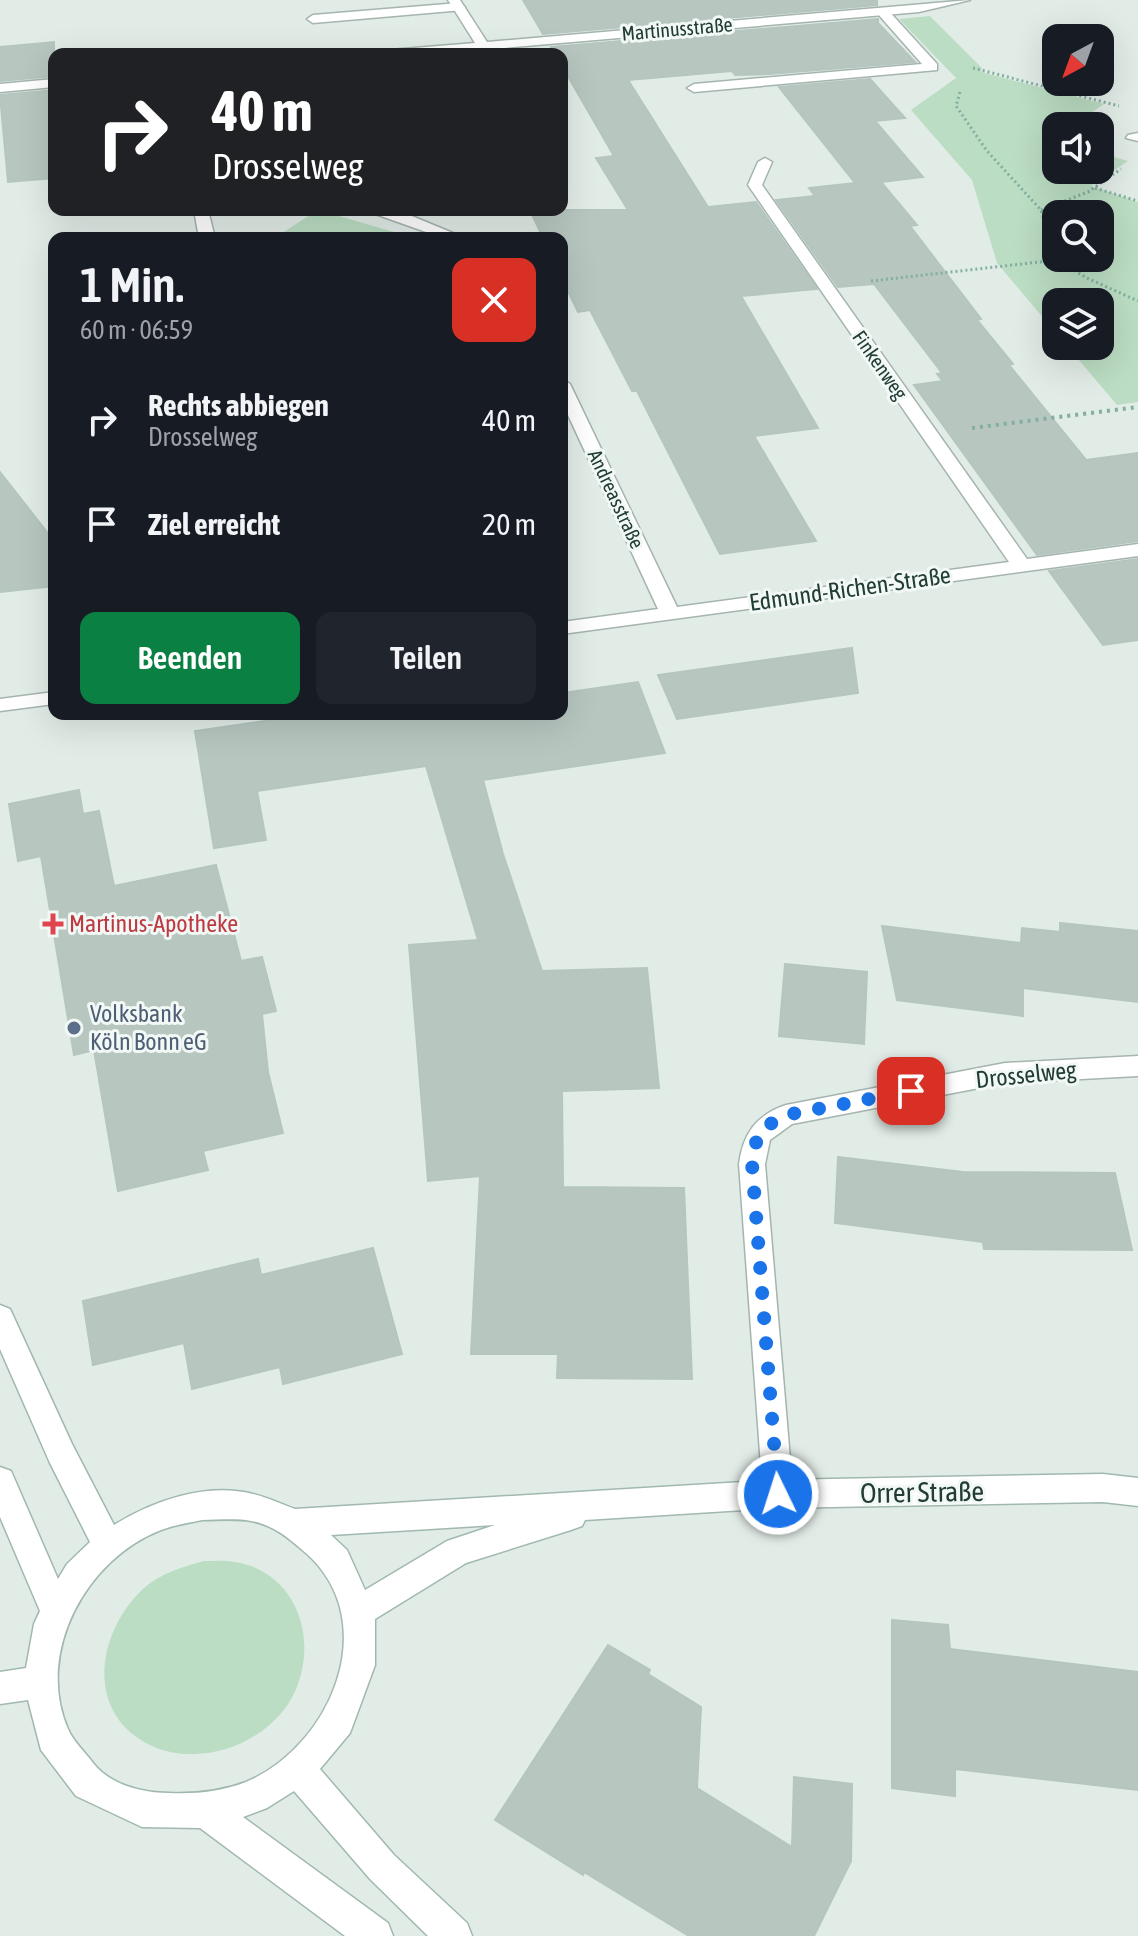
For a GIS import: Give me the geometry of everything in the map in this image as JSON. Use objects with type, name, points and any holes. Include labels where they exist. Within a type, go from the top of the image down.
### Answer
[{"type":"street","name":"Martinusstraße","points":[[460,48],[882,11],[964,0]]},
{"type":"street","points":[[313,19],[456,4],[483,46]]},
{"type":"street","points":[[694,88],[932,67],[882,11]]},
{"type":"street","points":[[0,88],[48,84]]},
{"type":"street","name":"Finkenweg","points":[[765,162],[755,185],[1022,566]]},
{"type":"street","points":[[393,216],[444,232]]},
{"type":"street","name":"Andreasstraße","points":[[568,397],[670,613]]},
{"type":"street","name":"Edmund-Richen-Straße","points":[[568,627],[1138,550]]},
{"type":"street","points":[[0,705],[48,699]]},
{"type":"street","name":"Drosselweg","points":[[778,1494],[752,1164],[755,1137],[768,1124],[786,1115],[1005,1073],[1138,1066]]},
{"type":"street","points":[[0,1317],[61,1453],[108,1545]]},
{"type":"street","points":[[0,1481],[56,1611]]},
{"type":"street","name":"Orrer Straße","points":[[295,1523],[778,1494],[1103,1488],[1138,1492]]},
{"type":"street","name":"Orrer Straße","points":[[359,1611],[458,1551],[609,1504]]},
{"type":"street","points":[[202,1506],[251,1507],[295,1523],[336,1560],[359,1611],[359,1665],[338,1721],[298,1769],[255,1796],[206,1811],[142,1810],[88,1784],[53,1738],[40,1682],[50,1624],[78,1575],[108,1545],[153,1518],[202,1506]]},
{"type":"street","points":[[0,1688],[40,1682]]},
{"type":"street","points":[[298,1769],[382,1867],[454,1936]]},
{"type":"street","points":[[206,1811],[375,1936]]},
{"type":"path","points":[[1042,213],[987,151],[956,106],[959,92],[973,68],[1123,107]]},
{"type":"path","points":[[1041,210],[1094,187],[1133,161],[1136,138]]},
{"type":"path","points":[[1094,187],[1138,201]]},
{"type":"path","points":[[826,286],[1042,260]]},
{"type":"path","points":[[1078,272],[1138,301]]},
{"type":"path","points":[[928,433],[1138,407]]},
{"type":"green space","points":[[930,16],[982,68],[981,72],[1042,88],[1042,96],[1073,96],[1104,104],[1093,112],[1042,112],[1042,184],[1094,184],[1091,186],[1138,202],[1138,402],[1117,405],[1079,360],[1114,360],[1114,288],[1042,288],[1042,316],[997,263],[972,180],[911,110],[956,78],[899,19]]},
{"type":"green space","points":[[1114,157],[1128,161],[1114,170]]},
{"type":"green space","points":[[309,216],[339,216],[394,232],[283,232]]},
{"type":"green space","points":[[204,1561],[231,1561],[255,1568],[272,1578],[285,1591],[302,1625],[303,1664],[298,1684],[288,1703],[275,1720],[257,1734],[238,1745],[216,1751],[194,1754],[173,1752],[152,1746],[130,1732],[115,1715],[107,1694],[104,1672],[107,1650],[127,1607],[143,1589],[164,1575]]},
{"type":"building","points":[[523,0],[877,0],[877,5],[543,34]]},
{"type":"building","points":[[878,19],[878,23],[915,62],[769,74],[735,75],[732,71],[628,80],[708,207],[756,202],[817,289],[741,296],[818,428],[754,436],[816,541],[720,554],[637,391],[632,391],[590,310],[578,312],[568,291],[568,232],[540,232],[533,216],[568,216],[568,210],[628,210],[596,158],[614,156],[568,76],[568,48],[551,47]]},
{"type":"building","points":[[54,42],[54,48],[48,48],[48,77],[0,81],[0,47]]},
{"type":"building","points":[[870,79],[905,118],[875,121],[923,177],[881,182],[917,225],[910,226],[981,319],[977,320],[1013,364],[1009,365],[1086,460],[1138,453],[1138,541],[1037,555],[914,385],[943,381],[937,374],[942,373],[874,284],[838,287],[776,200],[815,196],[809,188],[855,183],[779,87]]},
{"type":"building","points":[[48,91],[48,179],[8,182],[0,95]]},
{"type":"building","points":[[0,472],[48,533],[48,587],[0,592]]},
{"type":"building","points":[[1138,559],[1138,640],[1103,645],[1049,571]]},
{"type":"building","points":[[852,648],[858,693],[677,719],[658,675]]},
{"type":"building","points":[[638,682],[665,753],[483,780],[503,854],[542,971],[647,968],[659,1088],[562,1091],[563,1187],[684,1188],[692,1379],[557,1378],[558,1354],[471,1354],[480,1176],[428,1181],[409,945],[478,940],[426,766],[257,791],[266,840],[214,848],[195,731],[272,720],[568,720],[568,692]]},
{"type":"building","points":[[79,790],[83,814],[99,811],[114,886],[216,865],[241,961],[262,957],[276,1011],[262,1014],[268,1072],[283,1133],[203,1151],[208,1170],[118,1191],[94,1050],[74,1055],[41,856],[18,861],[9,804]]},
{"type":"building","points":[[1060,923],[1138,931],[1138,1002],[1023,988],[1023,1016],[897,1000],[882,926],[1021,943],[1022,928],[1060,932]]},
{"type":"building","points":[[785,964],[867,972],[864,1044],[779,1036]]},
{"type":"building","points":[[838,1157],[963,1172],[1115,1173],[1132,1250],[984,1249],[983,1242],[835,1223]]},
{"type":"building","points":[[373,1248],[402,1354],[283,1384],[280,1367],[192,1389],[184,1343],[93,1365],[83,1301],[258,1259],[261,1275]]},
{"type":"building","points":[[892,1620],[948,1625],[950,1649],[1138,1672],[1138,1790],[955,1769],[955,1796],[892,1788]]},
{"type":"building","points":[[608,1645],[650,1670],[648,1674],[701,1707],[697,1788],[792,1847],[794,1777],[852,1784],[851,1861],[814,1936],[689,1936],[495,1820]]},
{"type":"place","name":"Martinus-Apotheke","points":[[53,924]]},
{"type":"place","name":"Volksbank Köln Bonn eG","points":[[74,1028]]},
{"type":"route","points":[[778,1494],[752,1164],[755,1137],[768,1124],[786,1115],[911,1091]]}]
